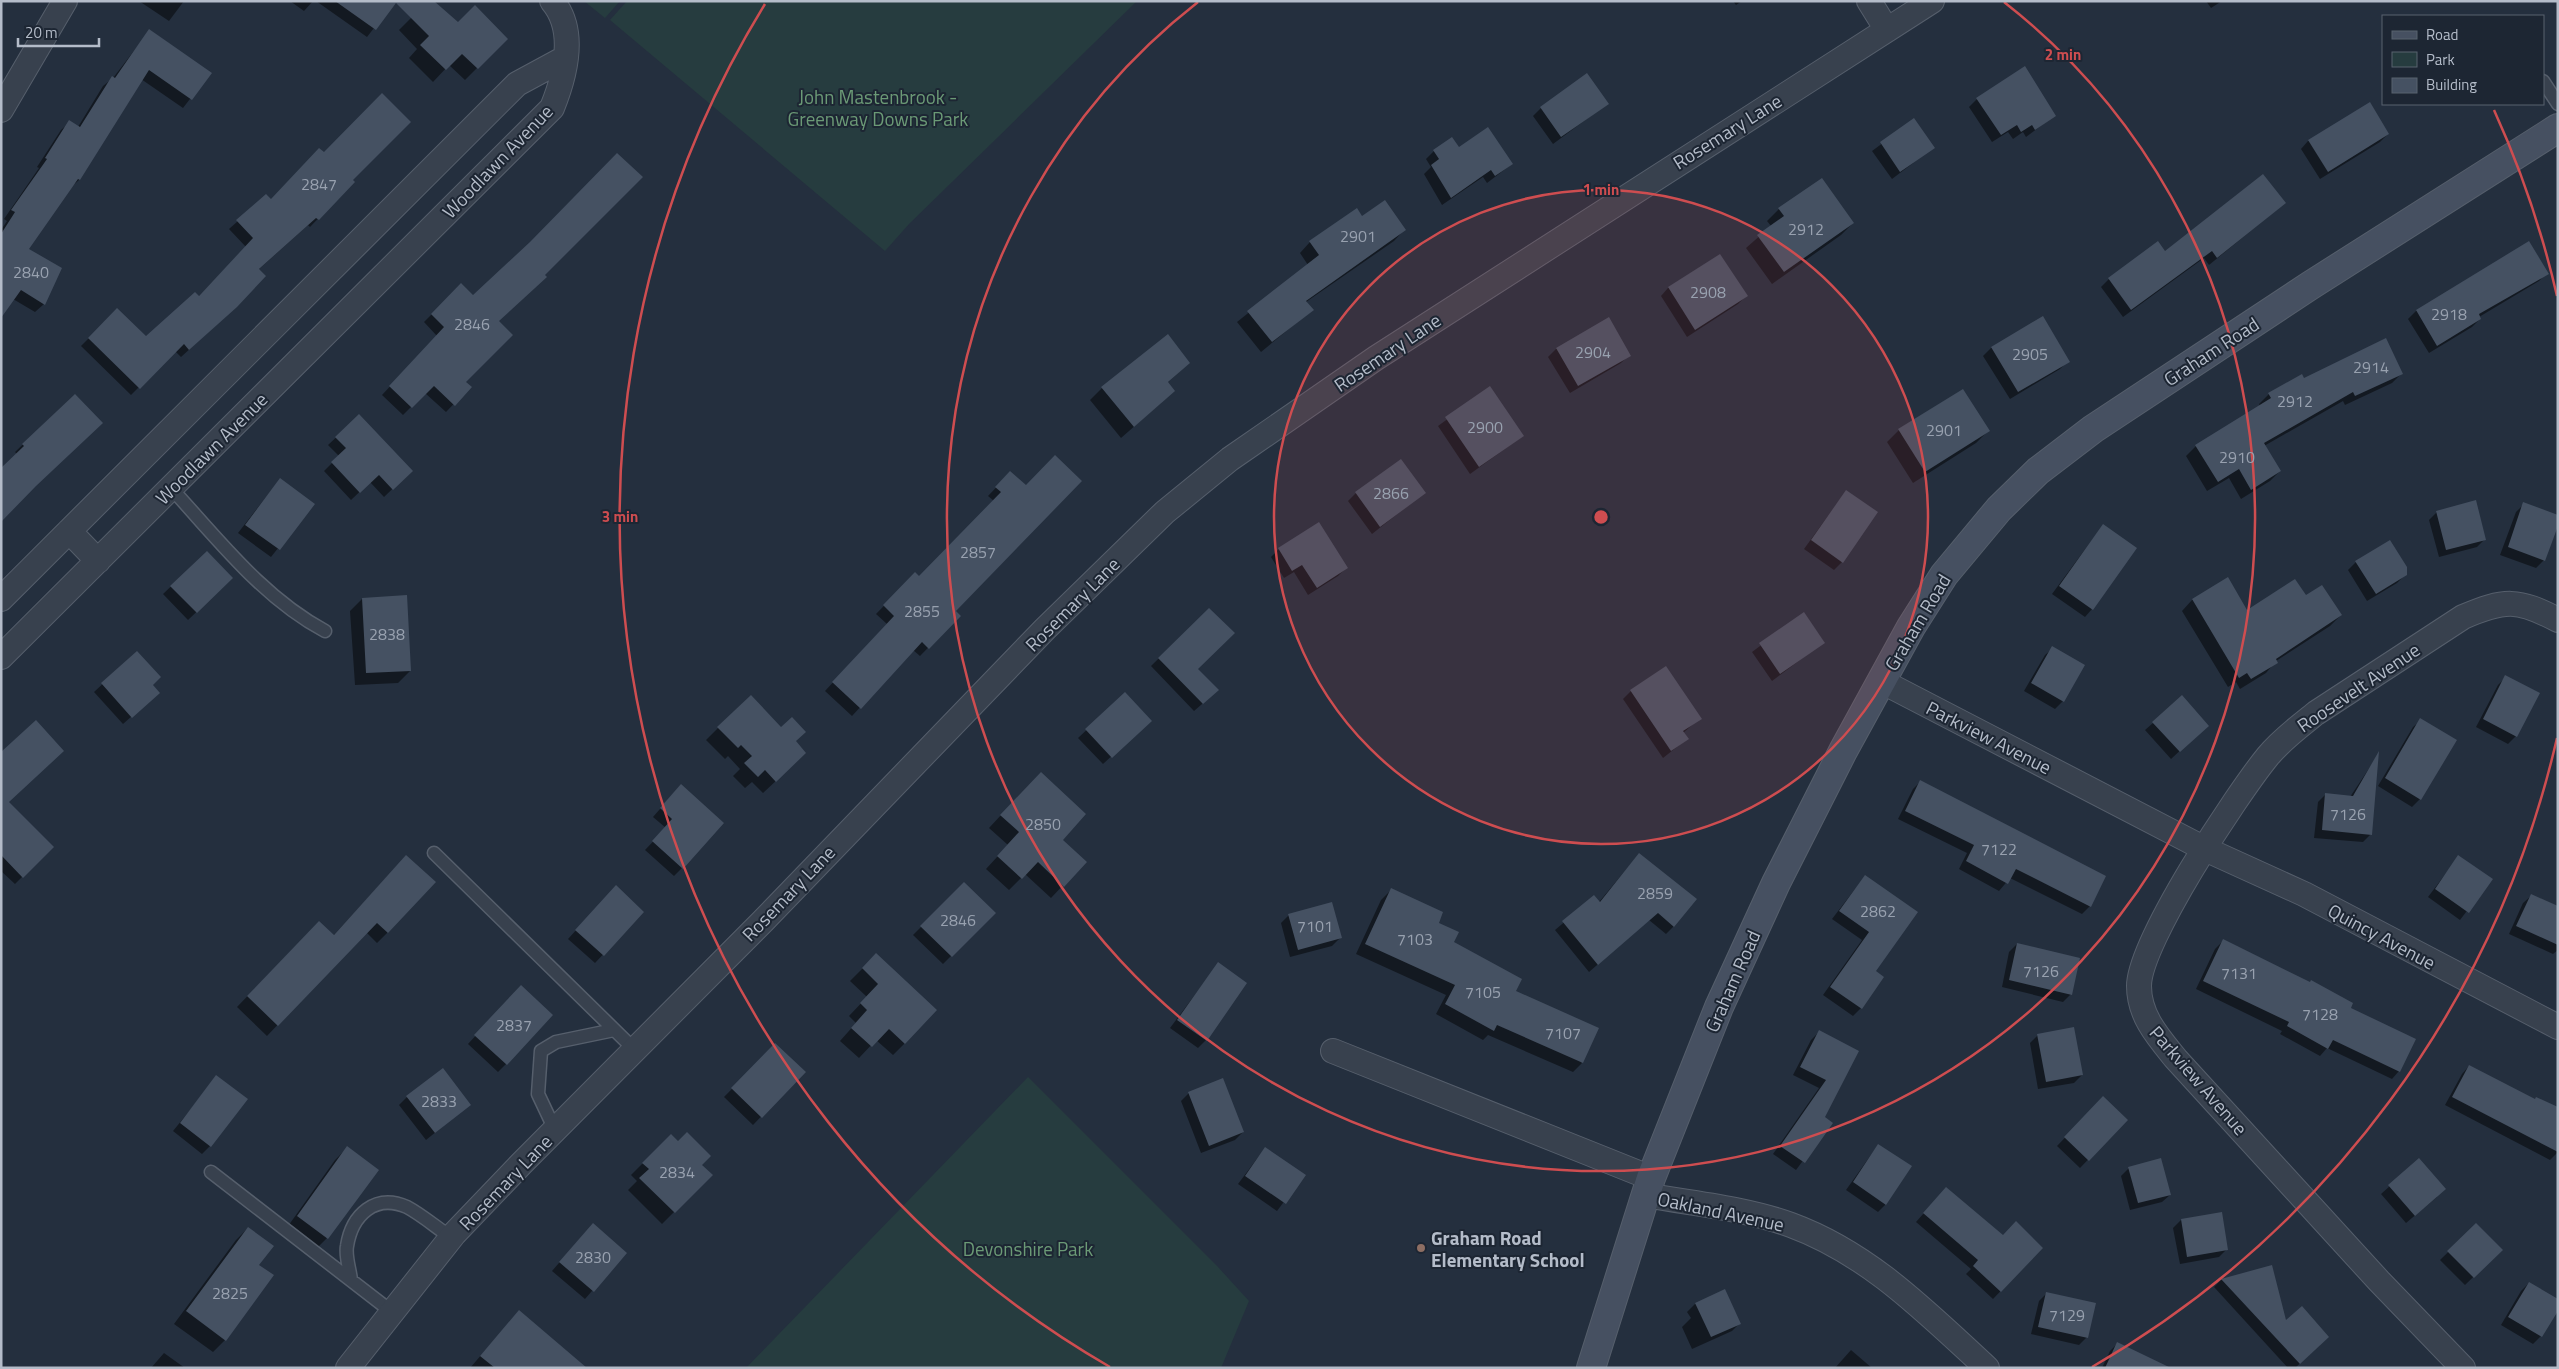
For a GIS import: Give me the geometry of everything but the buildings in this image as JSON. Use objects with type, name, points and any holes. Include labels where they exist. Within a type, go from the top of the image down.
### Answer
[{"type":"street","points":[[1,110],[65,1]]},
{"type":"street","points":[[552,1],[557,7],[565,27],[565,58]]},
{"type":"street","points":[[1869,1],[1887,30]]},
{"type":"street","name":"Rosemary Lane","points":[[348,1368],[452,1238],[554,1130],[763,921],[1046,629],[1165,512],[1223,465],[1376,358],[1932,1]]},
{"type":"street","name":"Woodlawn Avenue","points":[[1,657],[552,108],[561,86],[565,58]]},
{"type":"street","name":"Woodlawn Avenue","points":[[1,599],[517,84],[565,58]]},
{"type":"street","name":"Graham Road","points":[[1591,1368],[1648,1187],[1719,1007],[1776,883],[1881,681],[1911,627],[1944,575],[1998,509],[2038,471],[2101,423],[2558,128]]},
{"type":"street","points":[[69,531],[98,561]]},
{"type":"street","name":"Roosevelt Avenue","points":[[2205,849],[2269,754],[2294,730],[2316,713],[2463,617],[2484,608],[2509,603],[2526,605],[2558,620]]},
{"type":"street","name":"Parkview Avenue","points":[[1881,681],[2205,849],[2171,907],[2142,967],[2139,986],[2144,1013],[2176,1059],[2385,1288],[2463,1368]]},
{"type":"street","name":"Quincy Avenue","points":[[2205,849],[2304,894],[2558,1027]]},
{"type":"street","name":"Oakland Avenue","points":[[1333,1051],[1648,1187],[1791,1224],[1824,1239],[1862,1260],[1900,1288],[1987,1368]]},
{"type":"lane","points":[[2544,83],[2558,104]]},
{"type":"lane","points":[[171,488],[260,583],[298,617],[325,631]]},
{"type":"lane","points":[[434,853],[634,1050]]},
{"type":"lane","points":[[554,1130],[538,1094],[541,1051],[556,1042],[614,1030]]},
{"type":"lane","points":[[211,1172],[392,1312]]},
{"type":"lane","points":[[351,1280],[346,1248],[352,1226],[363,1210],[379,1203],[406,1207],[452,1238]]},
{"type":"green space","points":[[584,1],[620,1],[605,18]]},
{"type":"green space","name":"John Mastenbrook - Greenway Downs Park","points":[[627,1],[1137,1],[909,224],[885,251],[610,20]]},
{"type":"green space","name":"Devonshire Park","points":[[1028,1077],[1218,1267],[1249,1301],[1221,1368],[746,1368]]},
{"type":"place","name":"Graham Road Elementary School","points":[[1421,1248]]}]
